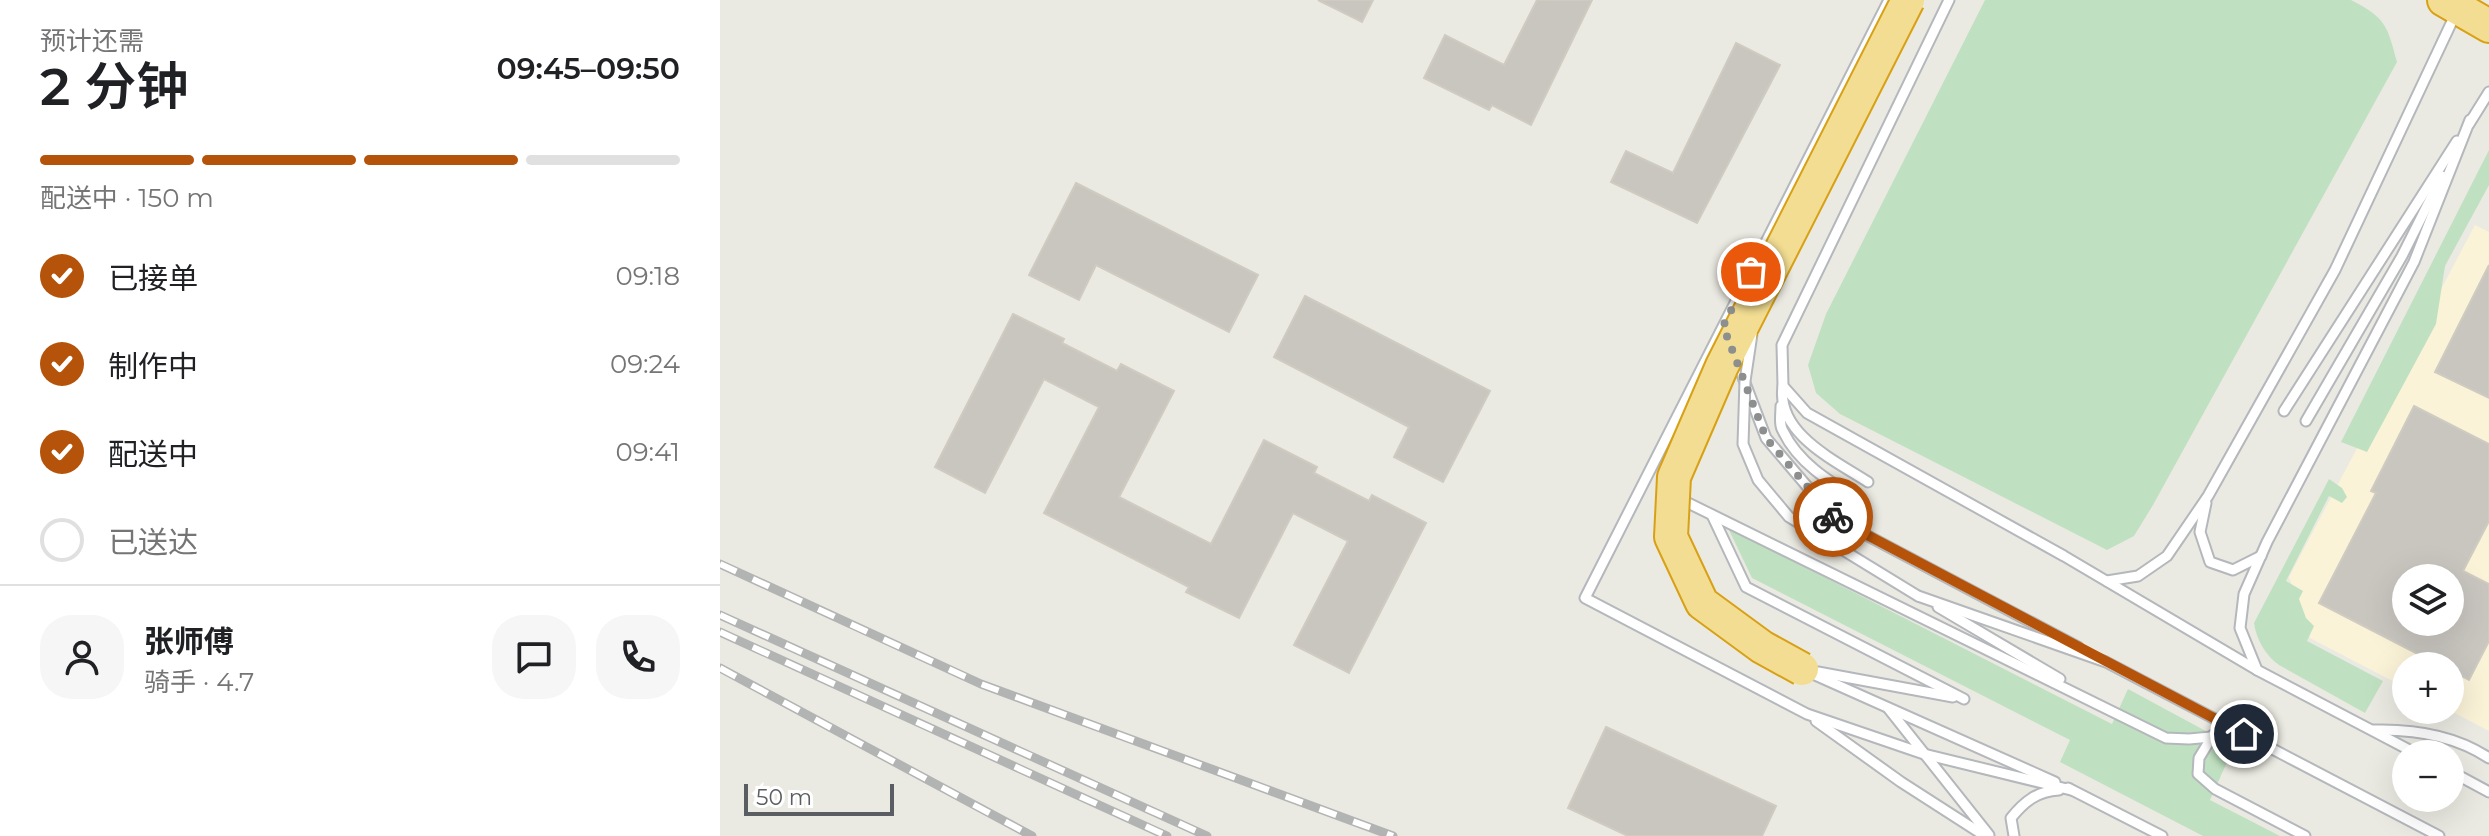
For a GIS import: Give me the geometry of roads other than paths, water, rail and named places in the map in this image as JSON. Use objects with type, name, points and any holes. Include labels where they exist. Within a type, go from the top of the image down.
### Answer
[{"type":"highway","points":[[1802,669],[1762,647],[1702,603],[1671,537],[1674,477],[1722,366],[1908,0]]},
{"type":"highway","points":[[2451,4],[2489,26]]},
{"type":"lane","points":[[1889,0],[1585,598],[1807,714],[1901,782],[1988,836]]},
{"type":"lane","points":[[1858,499],[1822,478],[1781,430],[1782,345],[1949,0]]},
{"type":"lane","points":[[2107,581],[2138,576],[2167,556],[2208,496],[2335,270],[2451,4]]},
{"type":"lane","points":[[2284,411],[2489,92]]},
{"type":"lane","points":[[2306,421],[2402,256],[2470,120]]},
{"type":"lane","points":[[2257,670],[2240,628],[2244,594],[2414,262],[2470,120]]},
{"type":"lane","points":[[1758,295],[1745,381],[1743,444],[1758,480],[1789,517],[2122,716]]},
{"type":"lane","points":[[1723,326],[1766,438],[1834,518],[2439,836]]},
{"type":"lane","points":[[1783,386],[1807,413],[2107,581],[2257,670],[2392,741]]},
{"type":"lane","points":[[1781,402],[1791,422],[1814,448],[1868,482]]},
{"type":"lane","points":[[1644,481],[2166,738],[2244,734]]},
{"type":"lane","points":[[2208,496],[2200,532],[2210,562],[2233,570],[2261,556]]},
{"type":"lane","points":[[1711,514],[1746,587],[1964,699],[1802,669]]},
{"type":"lane","points":[[1918,596],[2106,662]]},
{"type":"lane","points":[[1802,669],[2026,767],[2162,836]]},
{"type":"lane","points":[[1886,706],[1988,836]]},
{"type":"lane","points":[[1807,714],[1924,754],[2071,790]]},
{"type":"lane","points":[[2372,730],[2408,729],[2471,746],[2489,758]]},
{"type":"lane","points":[[2213,735],[2199,758],[2198,774],[2215,789],[2305,836]]},
{"type":"lane","points":[[2464,779],[2489,792]]},
{"type":"lane","points":[[2014,836],[2011,818],[2025,800],[2050,790],[2071,790]]},
{"type":"railway","points":[[720,564],[981,684],[1393,836]]},
{"type":"railway","points":[[720,615],[1207,836]]},
{"type":"railway","points":[[720,632],[1167,836]]},
{"type":"railway","points":[[720,668],[1032,836]]}]
